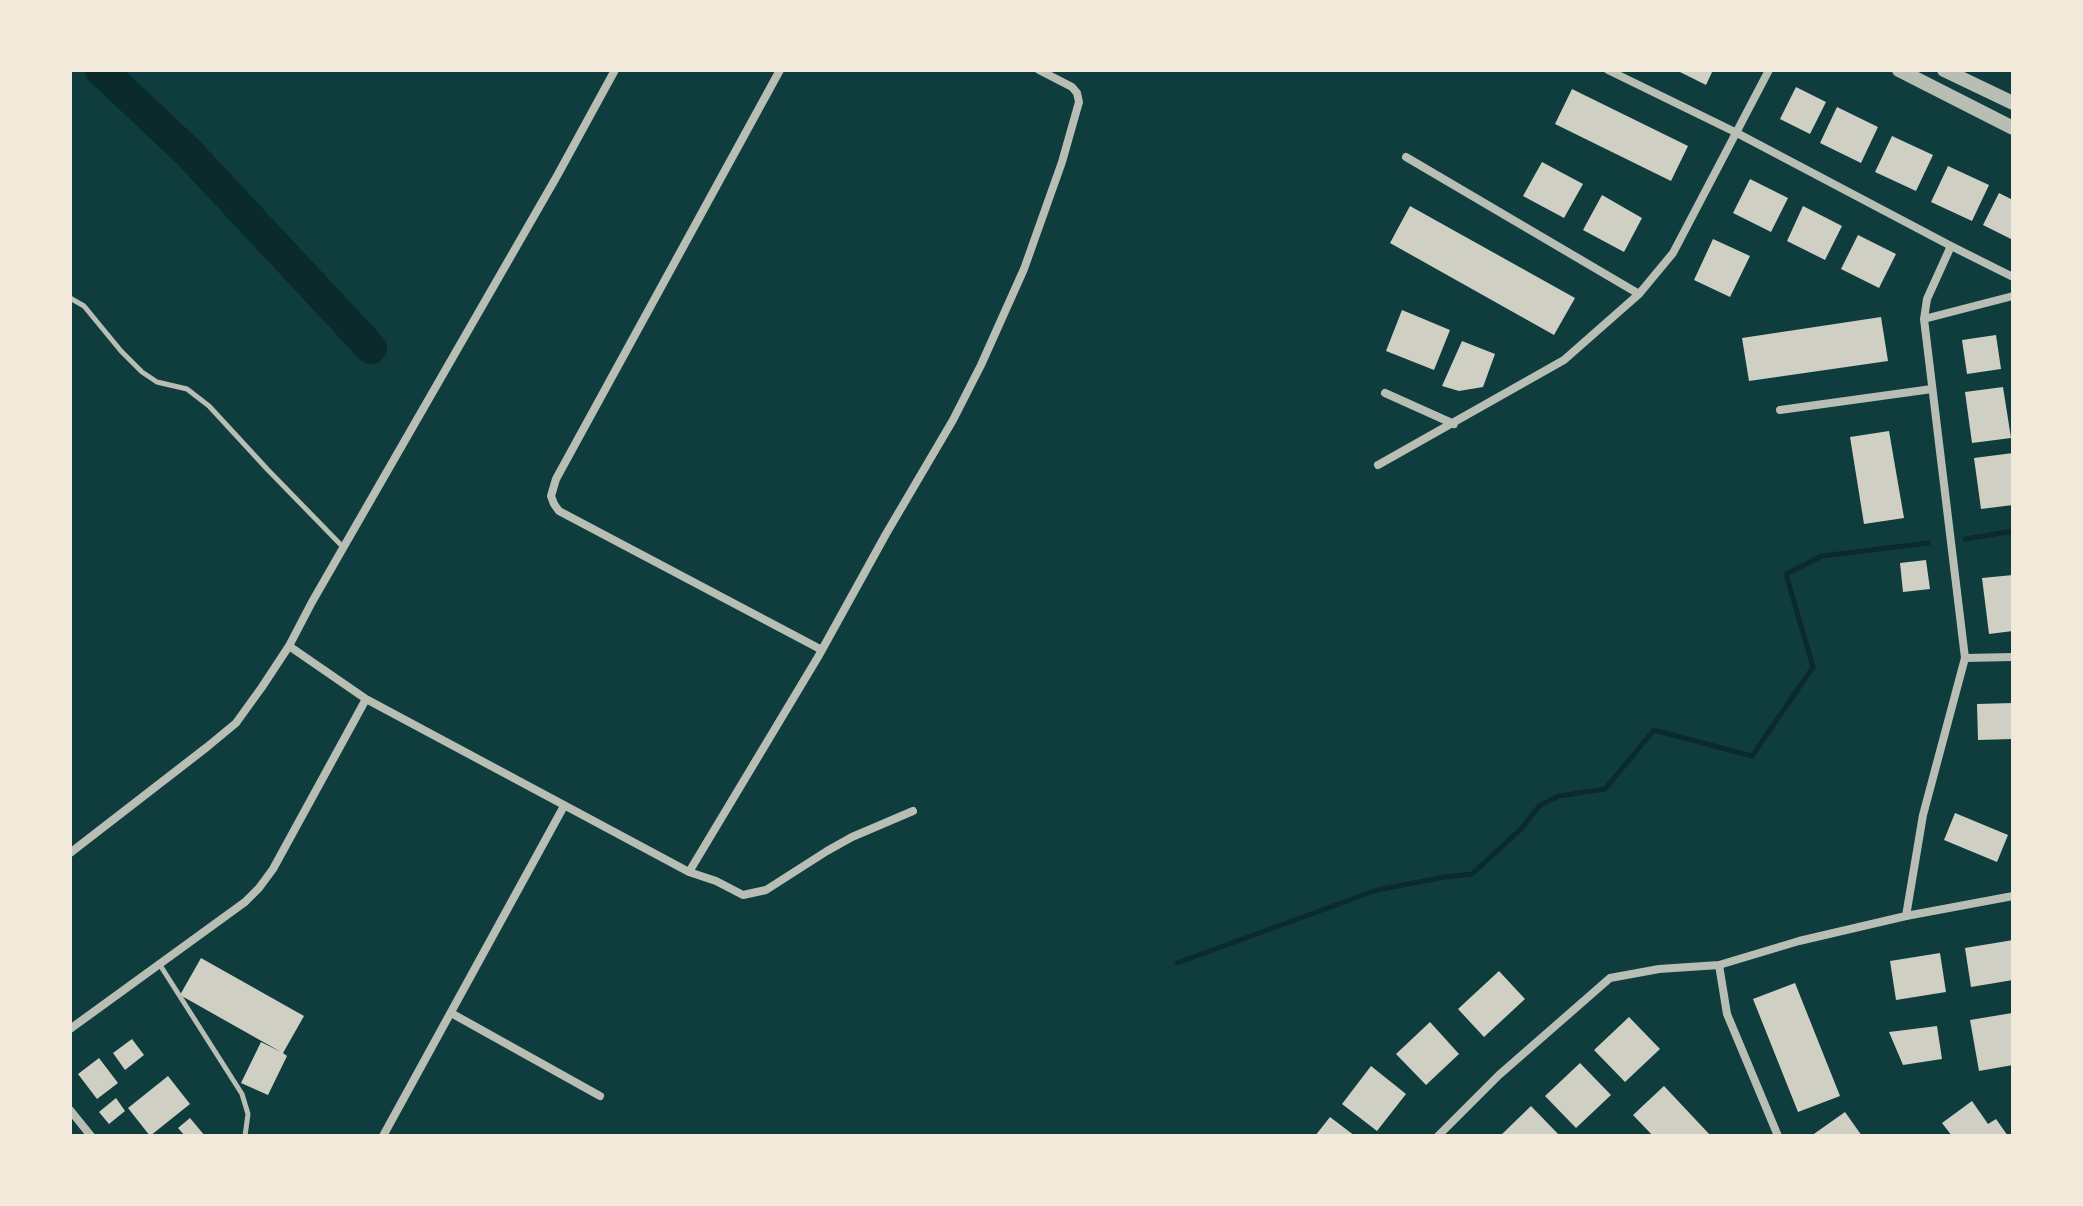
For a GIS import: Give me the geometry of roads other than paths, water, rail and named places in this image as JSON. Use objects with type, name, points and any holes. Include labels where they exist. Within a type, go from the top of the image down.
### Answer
[{"type":"street","points":[[70,853],[236,723],[289,646],[615,70]]},
{"type":"street","points":[[780,70],[556,479],[551,496],[559,511],[820,654]]},
{"type":"street","points":[[689,872],[820,654],[953,420],[1024,269],[1062,162],[1079,102],[1072,87],[1039,70]]},
{"type":"street","points":[[1608,70],[1735,132],[2013,277]]},
{"type":"street","points":[[1378,465],[1564,360],[1639,294],[1673,253],[1769,70]]},
{"type":"street","points":[[1899,70],[2013,128]]},
{"type":"street","points":[[1944,70],[2013,103]]},
{"type":"street","points":[[1406,157],[1639,294]]},
{"type":"street","points":[[1906,916],[1923,815],[1965,658],[1924,319],[1927,299],[1951,246]]},
{"type":"street","points":[[1924,319],[2013,296]]},
{"type":"street","points":[[1780,410],[1932,389]]},
{"type":"street","points":[[1385,393],[1454,424]]},
{"type":"street","points":[[289,646],[366,699],[689,872],[743,895],[766,890],[852,837],[913,811]]},
{"type":"street","points":[[1965,658],[2013,657]]},
{"type":"street","points":[[70,1029],[245,902],[259,888],[273,869],[366,699]]},
{"type":"street","points":[[383,1136],[564,806]]},
{"type":"street","points":[[1438,1136],[1499,1075],[1610,978],[1659,969],[1719,965],[1799,941],[1906,916],[2013,896]]},
{"type":"street","points":[[1719,965],[1727,1014],[1778,1136]]},
{"type":"street","points":[[451,1013],[600,1096]]},
{"type":"street","points":[[70,1110],[91,1136]]},
{"type":"lane","points":[[70,298],[84,306],[142,372],[157,382],[187,389],[209,406],[344,547]]},
{"type":"lane","points":[[160,965],[242,1094],[248,1114],[245,1136]]},
{"type":"waterway","points":[[101,70],[188,152],[371,348]]},
{"type":"waterway","points":[[1965,539],[2013,531]]},
{"type":"waterway","points":[[1177,963],[1377,890],[1472,874],[1522,828],[1539,806],[1559,796],[1605,789],[1654,730],[1752,756],[1813,667],[1786,574],[1822,556],[1928,543]]}]
